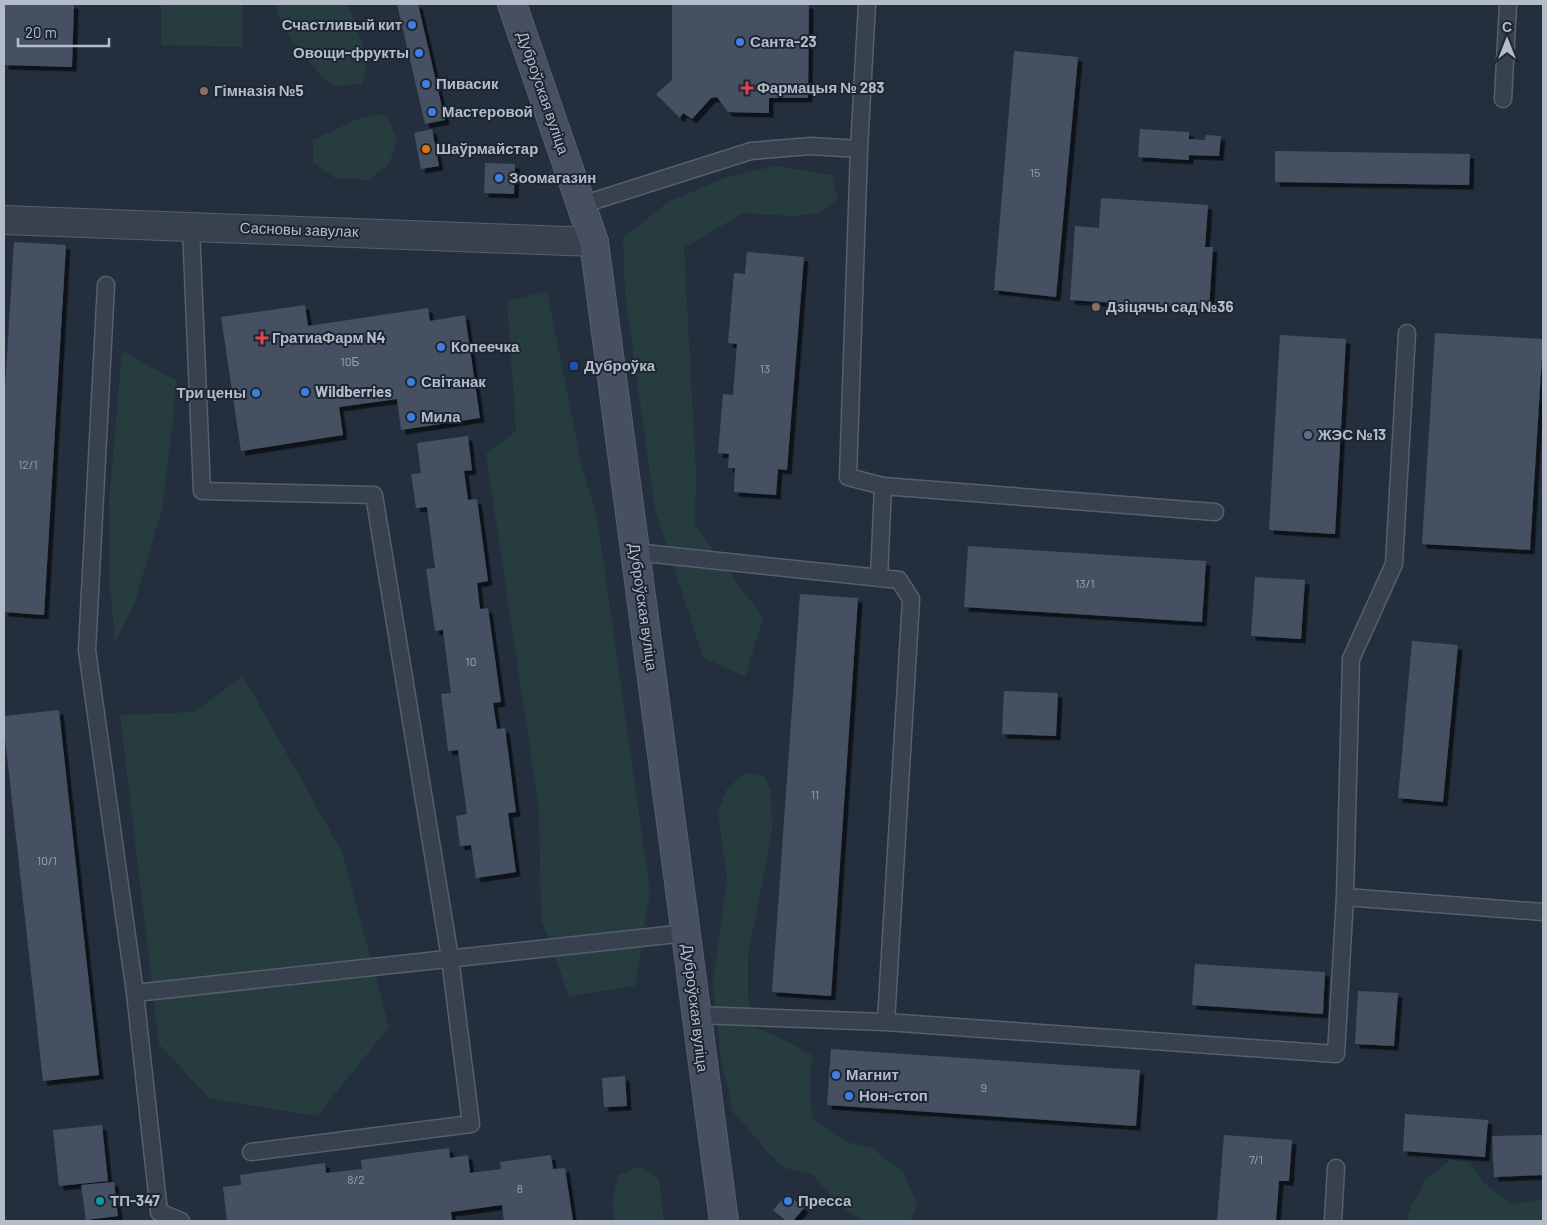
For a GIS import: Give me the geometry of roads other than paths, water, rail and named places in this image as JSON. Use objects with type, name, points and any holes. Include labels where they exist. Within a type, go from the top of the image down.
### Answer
[{"type":"main road","name":"Дуброўская вуліца","points":[[512,4],[594,242],[724,1221]]},
{"type":"street","name":"Сасновы завулак","points":[[4,220],[594,242]]},
{"type":"lane","points":[[868,4],[859,149],[848,477],[883,486],[1215,512]]},
{"type":"lane","points":[[1503,99],[1508,4]]},
{"type":"lane","points":[[581,205],[752,151],[811,146],[859,149]]},
{"type":"lane","points":[[191,227],[202,491],[374,495],[450,958],[471,1124],[252,1152]]},
{"type":"lane","points":[[106,285],[87,650],[135,993],[159,1212],[181,1221]]},
{"type":"lane","points":[[696,1015],[886,1022],[1336,1054],[1345,898],[1352,660],[1394,564],[1407,333]]},
{"type":"lane","points":[[879,578],[883,486]]},
{"type":"lane","points":[[635,552],[899,580],[911,599],[886,1022]]},
{"type":"lane","points":[[1345,898],[1543,912]]},
{"type":"lane","points":[[135,993],[686,933]]},
{"type":"lane","points":[[1333,1221],[1336,1168]]},
{"type":"place","name":"Счастливый кит","points":[[412,25]]},
{"type":"place","name":"Санта-23","points":[[740,42]]},
{"type":"place","name":"Овощи-фрукты","points":[[419,53]]},
{"type":"place","name":"Пивасик","points":[[426,84]]},
{"type":"place","name":"Фармацыя № 283","points":[[747,88]]},
{"type":"place","name":"Гімназія №5","points":[[204,91]]},
{"type":"place","name":"Мастеровой","points":[[432,112]]},
{"type":"place","name":"Шаўрмайстар","points":[[426,149]]},
{"type":"place","name":"Зоомагазин","points":[[499,178]]},
{"type":"place","name":"Дзіцячы сад №36","points":[[1096,307]]},
{"type":"place","name":"ГратиаФарм N4","points":[[262,338]]},
{"type":"place","name":"Копеечка","points":[[441,347]]},
{"type":"place","name":"Дуброўка","points":[[574,366]]},
{"type":"place","name":"Світанак","points":[[411,382]]},
{"type":"place","name":"Wildberries","points":[[305,392]]},
{"type":"place","name":"Три цены","points":[[256,393]]},
{"type":"place","name":"Мила","points":[[411,417]]},
{"type":"place","name":"ЖЭС №13","points":[[1308,435]]},
{"type":"place","name":"Магнит","points":[[836,1075]]},
{"type":"place","name":"Нон-стоп","points":[[849,1096]]},
{"type":"place","name":"ТП-347","points":[[100,1201]]},
{"type":"place","name":"Пресса","points":[[788,1201]]}]
